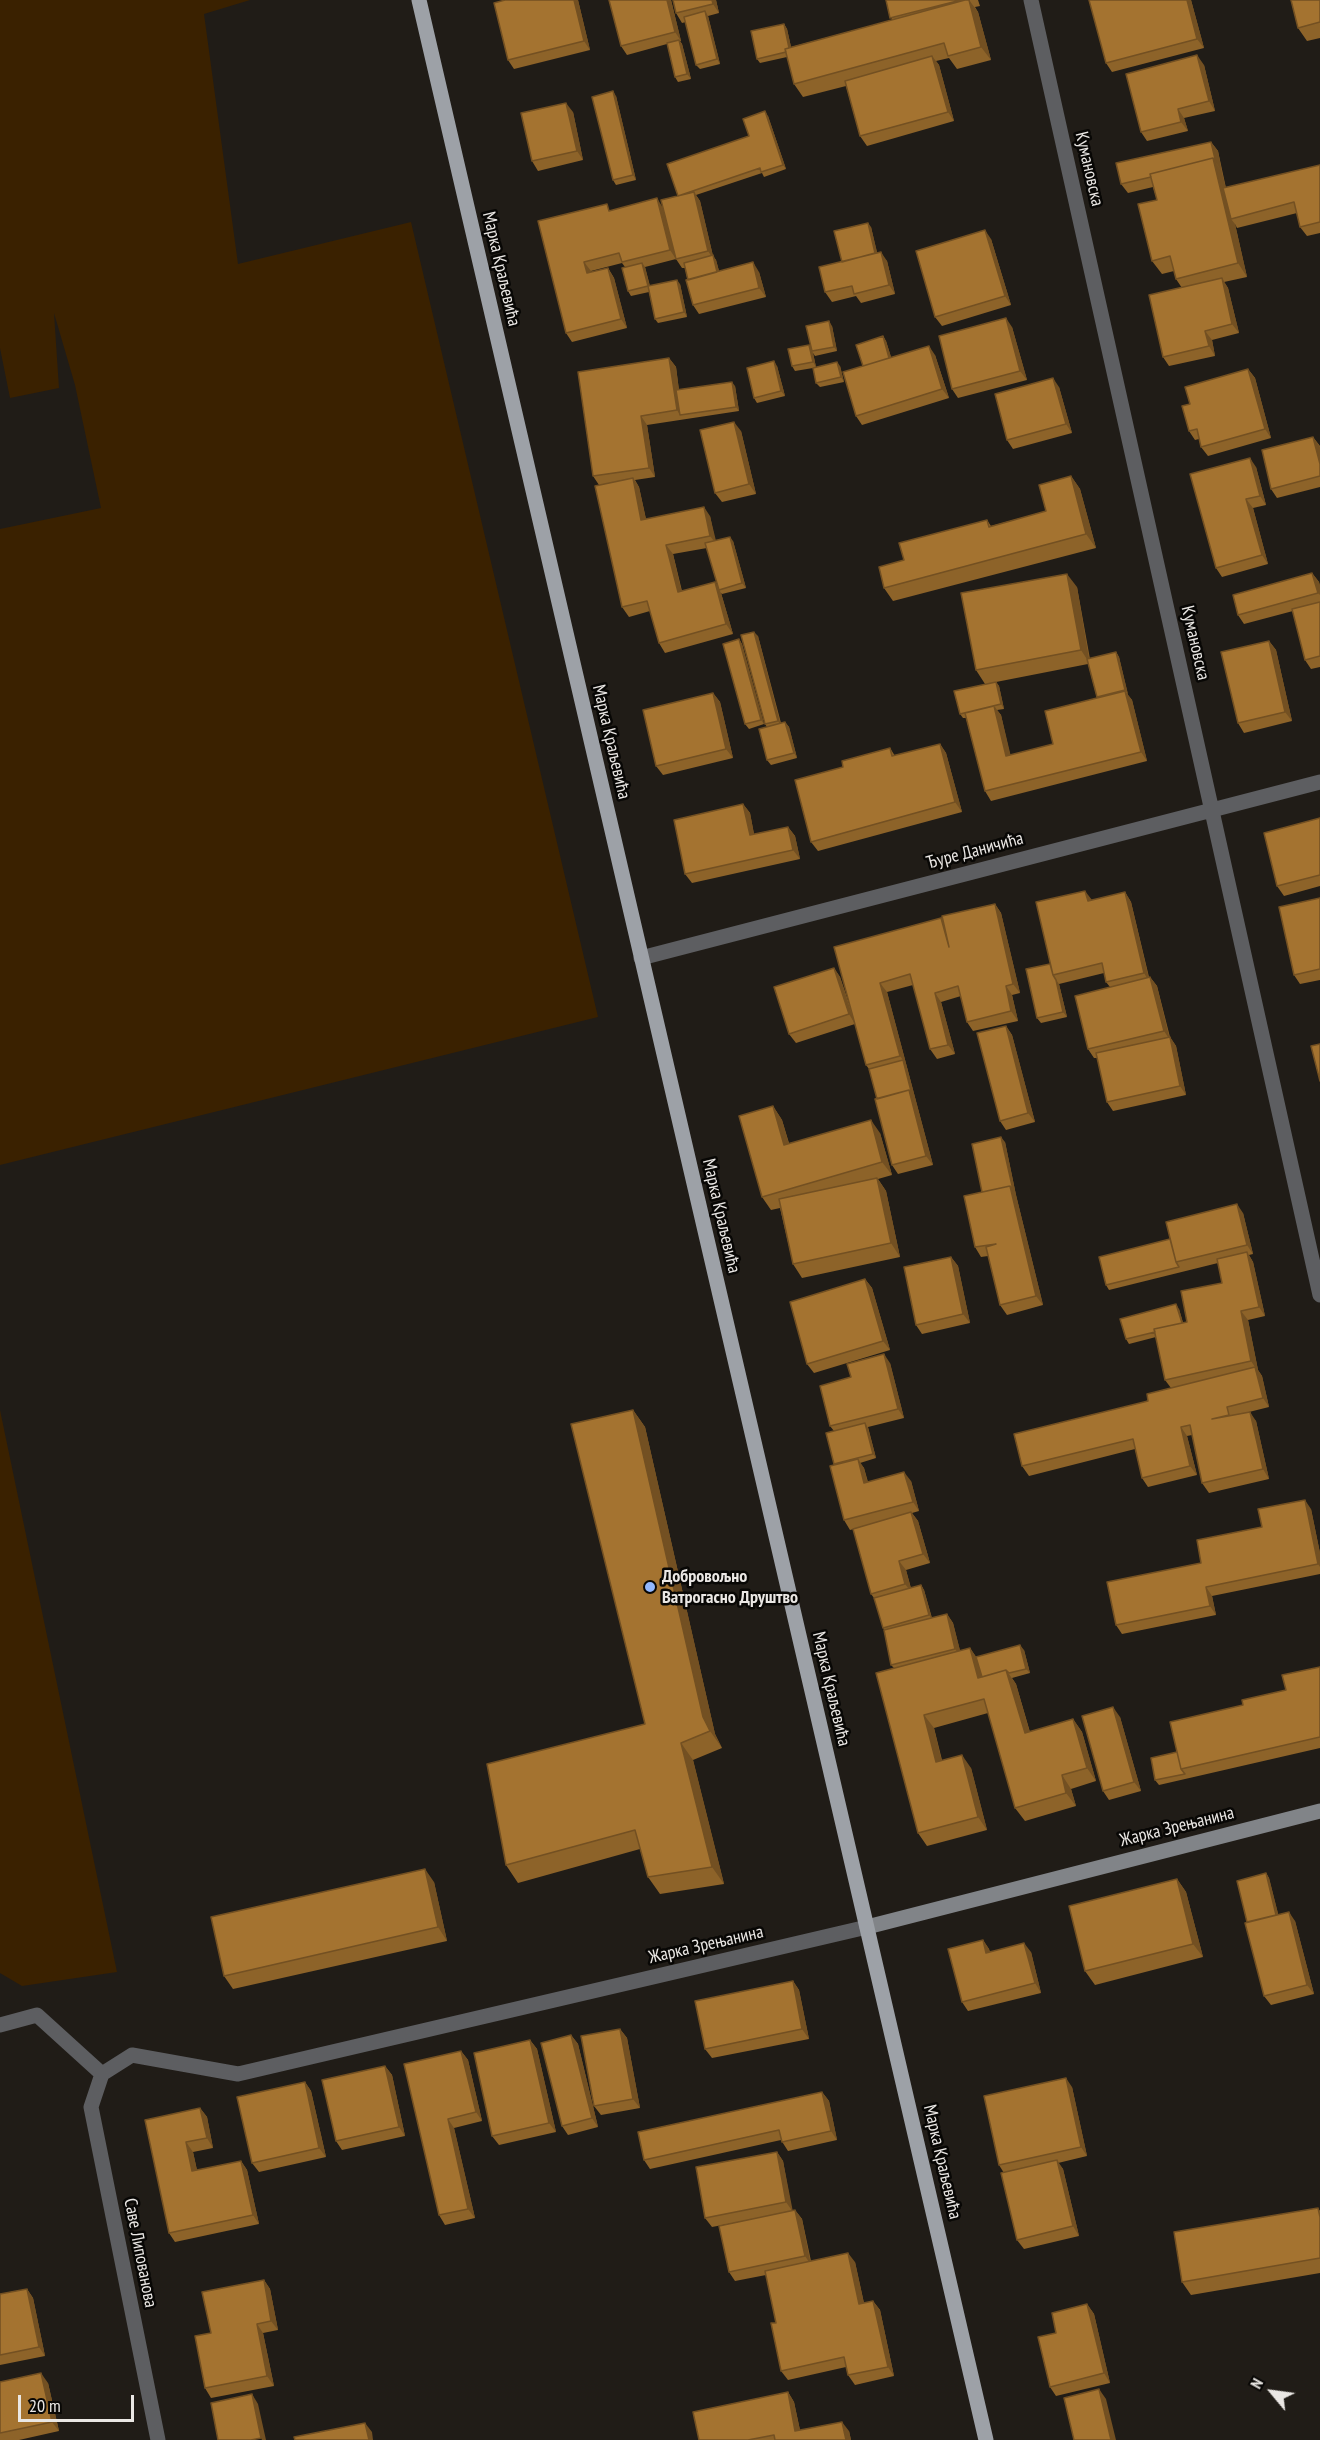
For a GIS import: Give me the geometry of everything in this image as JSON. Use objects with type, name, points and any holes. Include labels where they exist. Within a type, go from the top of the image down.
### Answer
[{"type":"main road","name":"Марка Краљевића","points":[[419,0],[986,2440]]},
{"type":"street","name":"Кумановска","points":[[1032,0],[1320,1294]]},
{"type":"street","name":"Ђуре Даничића","points":[[640,958],[1320,782]]},
{"type":"street","name":"Жарка Зрењанина","points":[[102,2074],[132,2055],[238,2074],[867,1927],[1320,1810]]},
{"type":"street","points":[[0,2025],[37,2015],[102,2074]]},
{"type":"street","name":"Саве Липованова","points":[[102,2074],[91,2107],[158,2440]]},
{"type":"shaded area","points":[[0,0],[250,0],[204,14],[238,264],[411,222],[598,1017],[0,1165],[0,529],[101,508],[75,385],[54,313],[59,388],[10,398],[0,348]]},
{"type":"shaded area","points":[[0,1410],[117,1972],[22,1986],[0,1973]]},
{"type":"building","points":[[505,0],[574,0],[584,41],[508,60],[494,3]]},
{"type":"building","points":[[609,0],[667,0],[675,32],[621,46]]},
{"type":"building","points":[[673,0],[712,0],[713,4],[676,13]]},
{"type":"building","points":[[886,0],[961,0],[890,18]]},
{"type":"building","points":[[969,0],[981,47],[948,56],[944,43],[794,84],[785,49]]},
{"type":"building","points":[[1089,0],[1187,0],[1197,39],[1106,63]]},
{"type":"building","points":[[1291,0],[1320,0],[1320,22],[1298,28]]},
{"type":"building","points":[[705,11],[717,59],[696,65],[684,17]]},
{"type":"building","points":[[784,24],[789,48],[785,49],[786,52],[757,59],[751,31]]},
{"type":"building","points":[[679,40],[687,74],[675,77],[667,43]]},
{"type":"building","points":[[1197,55],[1209,101],[1178,109],[1181,122],[1141,132],[1126,74]]},
{"type":"building","points":[[932,56],[948,112],[860,136],[845,81]]},
{"type":"building","points":[[613,91],[633,175],[613,180],[592,97]]},
{"type":"building","points":[[566,103],[577,151],[532,161],[521,113]]},
{"type":"building","points":[[765,111],[783,165],[761,172],[760,168],[678,196],[667,164],[749,136],[743,119]]},
{"type":"building","points":[[1211,142],[1216,163],[1213,158],[1121,184],[1116,163]]},
{"type":"building","points":[[1213,158],[1238,263],[1176,279],[1170,256],[1152,261],[1138,204],[1157,200],[1150,174]]},
{"type":"building","points":[[1320,165],[1320,222],[1300,227],[1294,202],[1231,219],[1223,188]]},
{"type":"building","points":[[694,192],[708,251],[676,259],[661,200]]},
{"type":"building","points":[[657,198],[670,250],[622,262],[619,253],[584,262],[587,273],[608,268],[621,319],[566,333],[538,221],[607,204],[609,211]]},
{"type":"building","points":[[868,223],[875,253],[842,262],[834,231]]},
{"type":"building","points":[[985,230],[1005,296],[935,317],[916,251]]},
{"type":"building","points":[[881,252],[889,285],[854,294],[852,286],[825,292],[819,267]]},
{"type":"building","points":[[713,255],[717,272],[688,280],[684,263]]},
{"type":"building","points":[[753,262],[759,288],[693,305],[686,280]]},
{"type":"building","points":[[642,263],[648,286],[628,291],[622,268]]},
{"type":"building","points":[[1222,278],[1232,324],[1205,331],[1209,346],[1163,357],[1149,295]]},
{"type":"building","points":[[677,280],[684,312],[655,319],[648,286]]},
{"type":"building","points":[[1006,318],[1020,371],[952,389],[939,336]]},
{"type":"building","points":[[829,321],[834,347],[812,351],[806,326]]},
{"type":"building","points":[[883,336],[889,358],[863,366],[856,345]]},
{"type":"building","points":[[809,345],[813,362],[792,366],[788,349]]},
{"type":"building","points":[[929,346],[942,389],[856,416],[843,372]]},
{"type":"building","points":[[669,358],[677,410],[641,416],[649,468],[593,476],[578,372]]},
{"type":"building","points":[[774,361],[781,391],[754,398],[747,368]]},
{"type":"building","points":[[837,362],[841,377],[816,383],[813,368]]},
{"type":"building","points":[[1248,369],[1265,429],[1201,447],[1197,429],[1189,431],[1182,406],[1190,404],[1185,387]]},
{"type":"building","points":[[1053,378],[1066,424],[1007,440],[995,394]]},
{"type":"building","points":[[732,382],[736,407],[680,415],[676,390]]},
{"type":"building","points":[[734,422],[749,484],[715,493],[700,430]]},
{"type":"building","points":[[1313,437],[1320,464],[1320,476],[1271,489],[1262,450]]},
{"type":"building","points":[[1250,458],[1260,496],[1246,499],[1262,555],[1216,568],[1190,474]]},
{"type":"building","points":[[1071,476],[1086,534],[884,588],[879,567],[904,560],[899,543],[987,520],[989,527],[1046,511],[1039,485]]},
{"type":"building","points":[[633,478],[641,520],[704,507],[710,536],[666,545],[678,592],[715,582],[726,624],[659,643],[647,601],[622,607],[595,486]]},
{"type":"building","points":[[730,537],[742,583],[719,590],[705,543]]},
{"type":"building","points":[[1312,573],[1318,593],[1238,615],[1233,595]]},
{"type":"building","points":[[1067,574],[1081,650],[976,670],[961,593]]},
{"type":"building","points":[[1320,602],[1320,656],[1305,660],[1292,609]]},
{"type":"building","points":[[754,632],[778,721],[765,724],[741,635]]},
{"type":"building","points":[[739,639],[761,720],[745,724],[723,644]]},
{"type":"building","points":[[1269,641],[1285,712],[1238,723],[1221,652]]},
{"type":"building","points":[[1116,652],[1125,690],[1097,697],[1087,659]]},
{"type":"building","points":[[996,682],[1001,704],[960,714],[954,691]]},
{"type":"building","points":[[1125,691],[1141,752],[985,791],[965,713],[994,706],[1006,756],[1053,744],[1045,711]]},
{"type":"building","points":[[713,693],[726,749],[656,766],[643,710]]},
{"type":"building","points":[[785,722],[794,753],[767,760],[759,729]]},
{"type":"building","points":[[940,744],[955,802],[811,842],[795,780],[843,767],[842,761],[890,748],[892,756]]},
{"type":"building","points":[[743,804],[750,835],[788,827],[793,850],[685,874],[674,820]]},
{"type":"building","points":[[1320,818],[1320,875],[1277,886],[1264,833]]},
{"type":"building","points":[[1085,891],[1088,901],[1125,892],[1144,973],[1106,982],[1102,963],[1053,975],[1036,902]]},
{"type":"building","points":[[1320,898],[1320,969],[1294,975],[1279,907]]},
{"type":"building","points":[[995,904],[1013,984],[1006,986],[1011,1011],[967,1022],[958,986],[935,993],[948,1045],[930,1049],[910,974],[880,983],[900,1056],[866,1065],[834,947],[941,918],[949,947],[942,916]]},
{"type":"building","points":[[1050,964],[1063,1012],[1037,1018],[1026,969]]},
{"type":"building","points":[[834,968],[849,1014],[789,1034],[774,987]]},
{"type":"building","points":[[1150,977],[1164,1031],[1088,1049],[1075,996]]},
{"type":"building","points":[[1006,1026],[1028,1113],[1000,1121],[977,1033]]},
{"type":"building","points":[[1170,1037],[1180,1086],[1107,1102],[1096,1053]]},
{"type":"building","points":[[1320,1044],[1320,1081],[1311,1046]]},
{"type":"building","points":[[903,1060],[912,1095],[909,1090],[877,1099],[869,1069]]},
{"type":"building","points":[[909,1090],[926,1156],[892,1165],[875,1099]]},
{"type":"building","points":[[773,1106],[784,1145],[871,1120],[882,1162],[762,1197],[739,1116]]},
{"type":"building","points":[[1001,1137],[1013,1190],[1010,1186],[982,1192],[972,1144]]},
{"type":"building","points":[[877,1178],[891,1243],[793,1264],[779,1199]]},
{"type":"building","points":[[1010,1186],[1036,1296],[1000,1305],[986,1247],[996,1244],[975,1247],[964,1196]]},
{"type":"building","points":[[1237,1204],[1247,1245],[1176,1262],[1166,1222]]},
{"type":"building","points":[[1170,1239],[1179,1267],[1106,1285],[1099,1257]]},
{"type":"building","points":[[1247,1252],[1259,1307],[1241,1311],[1251,1361],[1165,1380],[1154,1329],[1187,1322],[1181,1291],[1222,1283],[1217,1259]]},
{"type":"building","points":[[951,1257],[963,1314],[916,1325],[904,1267]]},
{"type":"building","points":[[865,1279],[883,1341],[807,1364],[790,1302]]},
{"type":"building","points":[[1176,1304],[1182,1323],[1154,1329],[1155,1332],[1126,1339],[1120,1319]]},
{"type":"building","points":[[884,1354],[898,1409],[830,1426],[820,1386],[851,1377],[847,1364]]},
{"type":"building","points":[[1255,1367],[1263,1398],[1227,1407],[1229,1415],[1212,1419],[1250,1412],[1263,1469],[1202,1483],[1190,1425],[1181,1427],[1190,1466],[1142,1478],[1133,1439],[1022,1466],[1014,1434],[1148,1401],[1147,1394]]},
{"type":"building","name":"Добровољно Ватрогасно Друштво","points":[[633,1410],[703,1717],[710,1731],[681,1743],[712,1867],[648,1877],[635,1830],[506,1865],[487,1764],[645,1724],[571,1424]]},
{"type":"building","points":[[865,1423],[873,1454],[834,1464],[826,1433]]},
{"type":"building","points":[[858,1459],[864,1483],[904,1472],[913,1502],[844,1520],[830,1466]]},
{"type":"building","points":[[1305,1500],[1318,1564],[1206,1587],[1210,1606],[1116,1625],[1107,1582],[1201,1563],[1197,1540],[1262,1527],[1258,1509]]},
{"type":"building","points":[[911,1512],[923,1554],[899,1561],[905,1584],[871,1594],[853,1529]]},
{"type":"building","points":[[921,1585],[929,1615],[883,1628],[874,1598]]},
{"type":"building","points":[[947,1614],[955,1649],[891,1665],[884,1630]]},
{"type":"building","points":[[1020,1645],[1026,1669],[1009,1673],[1006,1670],[982,1677],[976,1657]]},
{"type":"building","points":[[970,1648],[978,1678],[1006,1670],[1025,1733],[1073,1719],[1087,1768],[1062,1775],[1066,1793],[1015,1808],[984,1699],[924,1715],[936,1762],[962,1755],[978,1817],[918,1833],[876,1673]]},
{"type":"building","points":[[1320,1667],[1320,1737],[1181,1769],[1170,1722],[1243,1705],[1242,1700],[1286,1690],[1282,1675]]},
{"type":"building","points":[[1113,1707],[1134,1782],[1103,1791],[1082,1716]]},
{"type":"building","points":[[1177,1752],[1181,1769],[1185,1774],[1155,1780],[1151,1758]]},
{"type":"building","points":[[425,1869],[438,1927],[224,1976],[211,1917]]},
{"type":"building","points":[[1266,1873],[1276,1915],[1247,1922],[1237,1881]]},
{"type":"building","points":[[1177,1879],[1193,1944],[1085,1971],[1069,1906]]},
{"type":"building","points":[[1289,1912],[1307,1985],[1264,1996],[1245,1923]]},
{"type":"building","points":[[983,1940],[986,1953],[1024,1943],[1035,1983],[962,2002],[948,1949]]},
{"type":"building","points":[[793,1981],[802,2029],[705,2049],[695,2001]]},
{"type":"building","points":[[620,2029],[633,2099],[594,2106],[581,2036]]},
{"type":"building","points":[[571,2035],[592,2118],[562,2126],[541,2043]]},
{"type":"building","points":[[530,2040],[549,2123],[492,2136],[474,2053]]},
{"type":"building","points":[[461,2051],[476,2112],[448,2119],[468,2209],[439,2215],[404,2064]]},
{"type":"building","points":[[385,2066],[399,2127],[336,2141],[322,2080]]},
{"type":"building","points":[[1066,2078],[1081,2147],[999,2165],[984,2096]]},
{"type":"building","points":[[305,2082],[319,2148],[252,2163],[237,2097]]},
{"type":"building","points":[[822,2092],[831,2131],[782,2142],[779,2130],[644,2160],[638,2132]]},
{"type":"building","points":[[200,2108],[207,2138],[186,2142],[192,2171],[241,2161],[253,2215],[169,2233],[145,2120]]},
{"type":"building","points":[[777,2152],[786,2202],[705,2218],[696,2167]]},
{"type":"building","points":[[1057,2160],[1073,2226],[1017,2240],[1001,2173]]},
{"type":"building","points":[[1318,2208],[1320,2258],[1182,2282],[1174,2232]]},
{"type":"building","points":[[795,2210],[805,2256],[729,2272],[719,2226]]},
{"type":"building","points":[[848,2253],[859,2304],[873,2301],[888,2367],[848,2375],[844,2357],[781,2371],[771,2323],[776,2323],[765,2271]]},
{"type":"building","points":[[264,2280],[271,2321],[257,2324],[267,2376],[205,2388],[195,2336],[211,2333],[202,2292]]},
{"type":"building","points":[[27,2289],[39,2347],[0,2355],[0,2294]]},
{"type":"building","points":[[1087,2304],[1104,2373],[1050,2387],[1038,2337],[1056,2333],[1052,2313]]},
{"type":"building","points":[[41,2373],[52,2422],[0,2433],[0,2382]]},
{"type":"building","points":[[1099,2389],[1111,2440],[1074,2440],[1064,2398]]},
{"type":"building","points":[[788,2392],[795,2431],[842,2422],[846,2440],[775,2440],[774,2435],[748,2440],[699,2440],[693,2412]]},
{"type":"building","points":[[252,2394],[261,2438],[218,2440],[211,2403]]},
{"type":"building","points":[[365,2423],[369,2440],[295,2440],[294,2437]]},
{"type":"place","name":"Добровољно Ватрогасно Друштво","points":[[650,1587]]}]
